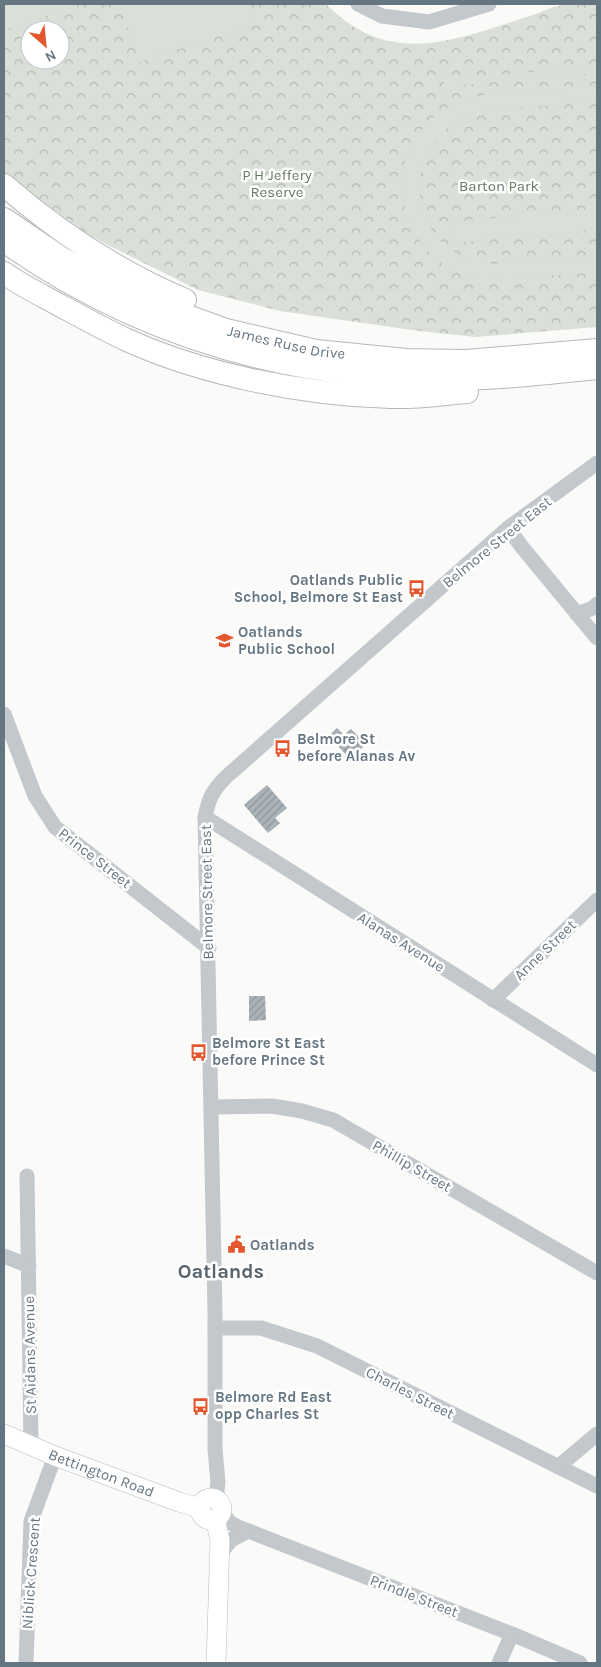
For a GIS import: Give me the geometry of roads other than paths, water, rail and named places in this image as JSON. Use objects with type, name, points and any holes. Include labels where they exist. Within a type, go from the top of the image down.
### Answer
[{"type":"highway","points":[[4,185],[43,218],[113,264],[154,287],[194,304],[232,318],[319,340],[408,351],[466,361]]},
{"type":"highway","name":"James Ruse Drive","points":[[4,219],[63,259],[149,302],[226,330],[316,351],[406,360],[466,361],[597,350]]},
{"type":"highway","name":"James Ruse Drive","points":[[4,241],[66,281],[143,319],[184,336],[269,360],[319,370],[360,375],[433,379],[499,377],[597,368]]},
{"type":"highway","points":[[4,273],[88,321],[135,343],[214,370],[305,389],[393,398],[597,379]]},
{"type":"main road","name":"Bettington Road","points":[[4,1434],[55,1456],[179,1502],[213,1509]]},
{"type":"main road","points":[[213,1509],[219,1531],[216,1663]]},
{"type":"street","points":[[358,4],[382,16],[429,22],[489,4]]},
{"type":"street","name":"Belmore Street East","points":[[213,1509],[218,1482],[215,1449],[212,1107],[206,818],[209,800],[215,788],[508,528],[597,463]]},
{"type":"street","points":[[508,528],[597,638]]},
{"type":"street","points":[[577,614],[597,604]]},
{"type":"street","name":"Prince Street","points":[[4,714],[35,796],[55,827],[209,948]]},
{"type":"street","name":"Alanas Avenue","points":[[206,818],[597,1065]]},
{"type":"street","name":"Anne Street","points":[[492,1000],[597,900]]},
{"type":"street","name":"Phillip Street","points":[[212,1107],[272,1106],[302,1111],[333,1120],[597,1273]]},
{"type":"street","name":"St Aidans Avenue","points":[[27,1176],[31,1445]]},
{"type":"street","points":[[4,1256],[29,1266]]},
{"type":"street","name":"Charles Street","points":[[215,1328],[261,1328],[317,1346],[597,1486]]},
{"type":"street","points":[[558,1467],[597,1434]]},
{"type":"street","name":"Niblick Crescent","points":[[26,1663],[31,1521],[55,1456]]},
{"type":"street","name":"Prindle Street","points":[[213,1509],[229,1522],[248,1531],[512,1634],[580,1663]]},
{"type":"street","points":[[219,1555],[231,1540],[248,1531]]},
{"type":"street","points":[[499,1663],[512,1634]]},
{"type":"place","name":"Oatlands Public School, Belmore St East","points":[[417,589]]},
{"type":"place","name":"Oatlands Public School","points":[[224,641]]},
{"type":"place","name":"Belmore St before Alanas Av","points":[[283,748]]},
{"type":"place","name":"Belmore St East before Prince St","points":[[198,1052]]},
{"type":"place","name":"Oatlands","points":[[236,1245]]},
{"type":"place","name":"Belmore Rd East opp Charles St","points":[[201,1406]]},
{"type":"district","name":"Oatlands","points":[[221,1271]]},
{"type":"park label","name":"P H Jeffery Reserve","points":[[277,184]]},
{"type":"park label","name":"Barton Park","points":[[499,186]]}]
